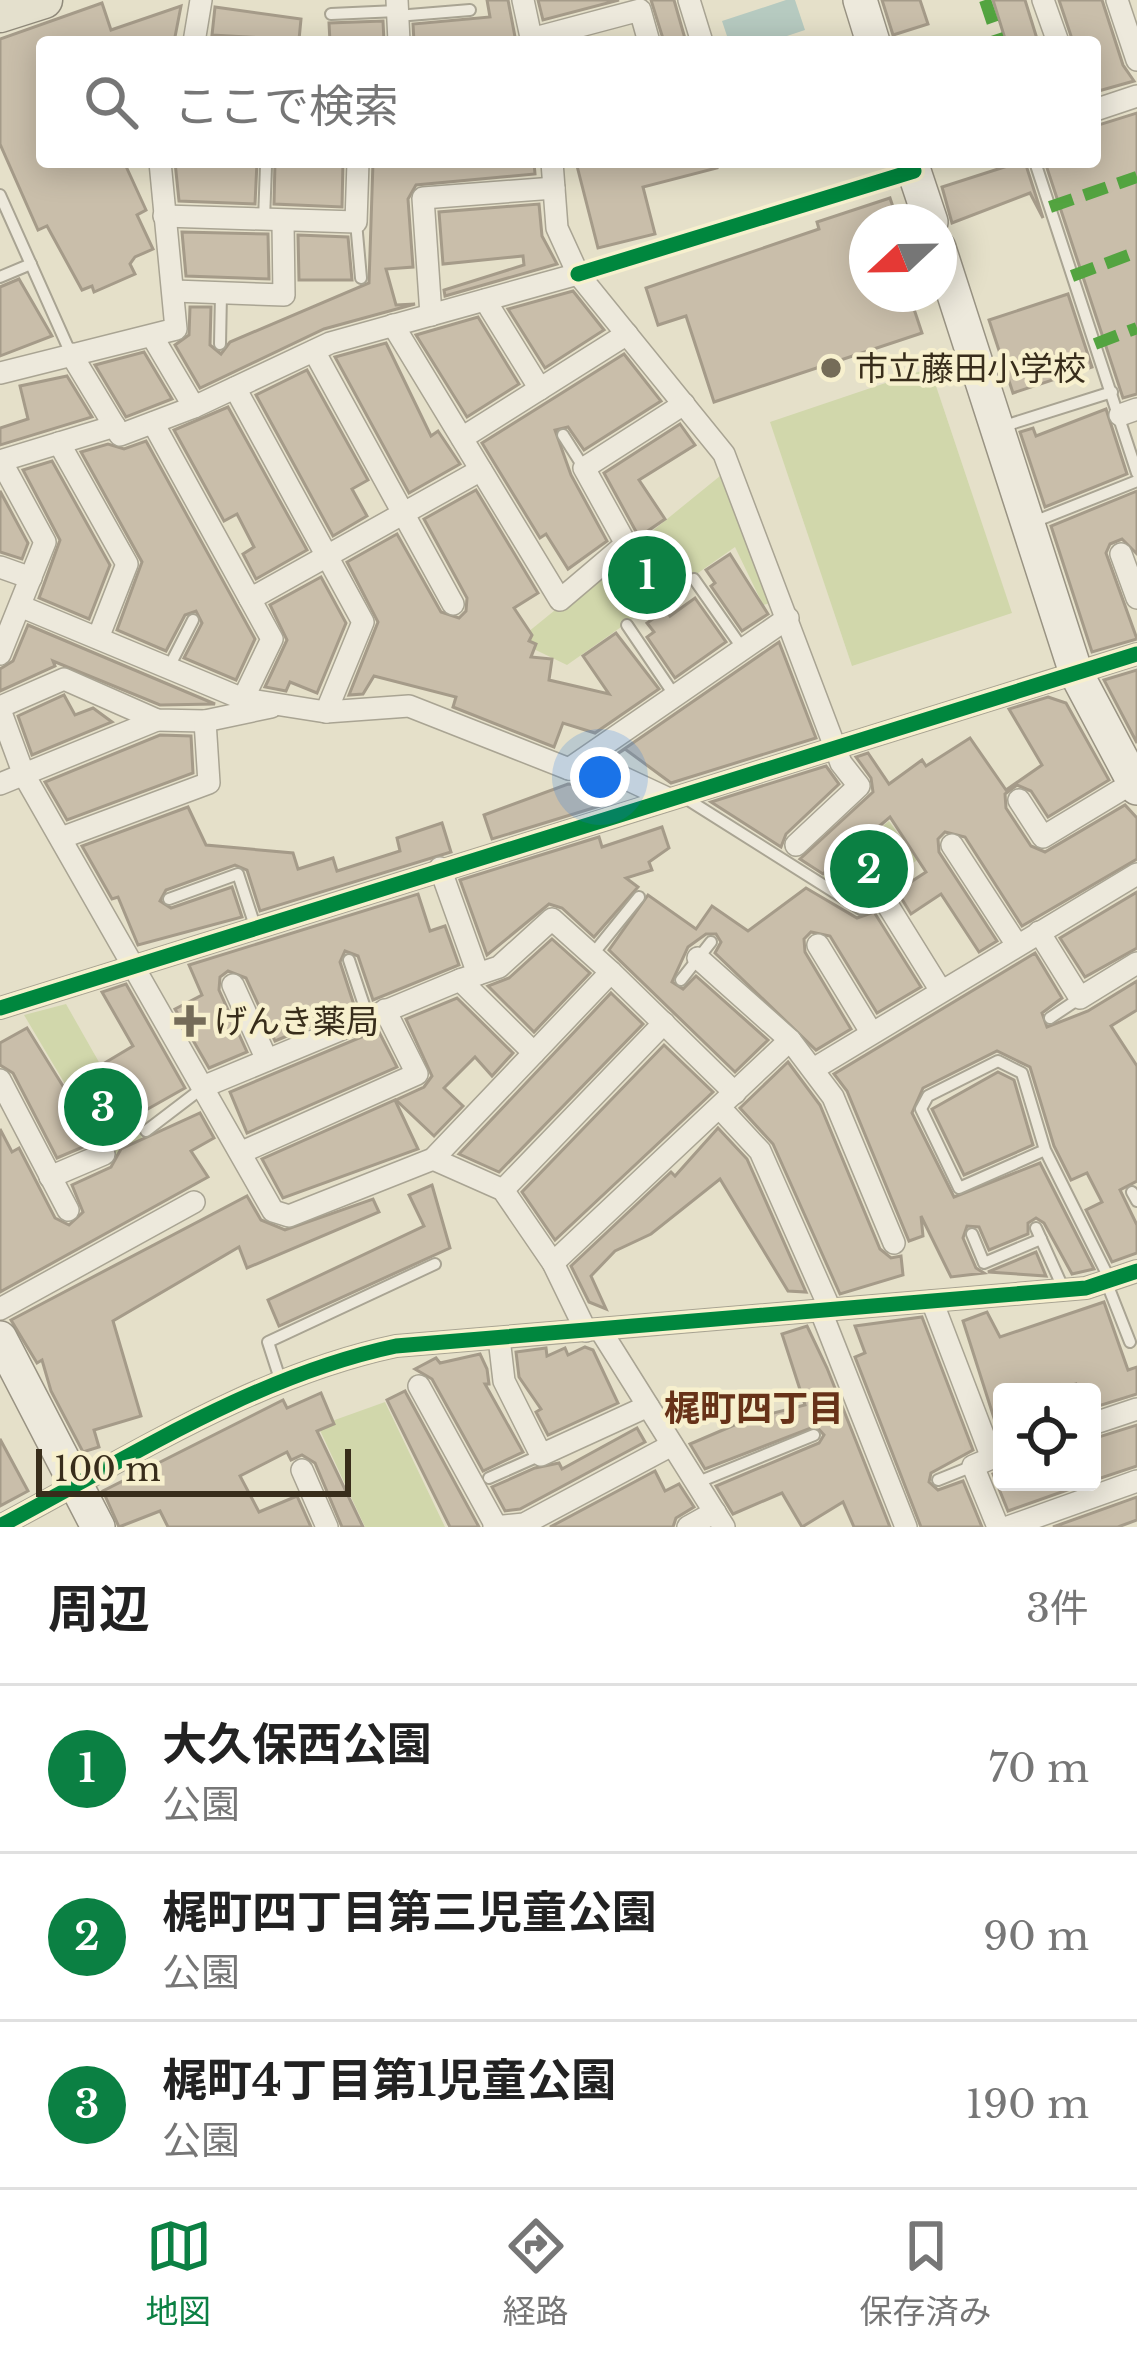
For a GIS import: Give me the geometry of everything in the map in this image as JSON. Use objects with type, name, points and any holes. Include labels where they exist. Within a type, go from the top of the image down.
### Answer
[{"type":"main road","points":[[0,14],[44,0]]},
{"type":"street","points":[[195,36],[201,0]]},
{"type":"street","points":[[523,0],[531,36]]},
{"type":"street","points":[[689,0],[700,36]]},
{"type":"street","points":[[860,0],[871,36]]},
{"type":"street","points":[[1043,0],[1056,36]]},
{"type":"street","points":[[1117,0],[1134,44]]},
{"type":"street","points":[[546,36],[640,10],[647,36]]},
{"type":"street","points":[[1101,108],[1137,96]]},
{"type":"street","points":[[0,373],[176,329],[160,168]]},
{"type":"street","points":[[164,216],[356,222],[358,168]]},
{"type":"street","points":[[552,168],[557,228],[578,274],[724,454],[842,763],[859,786],[796,845]]},
{"type":"street","points":[[922,168],[928,204]]},
{"type":"street","points":[[431,315],[423,198],[554,188]]},
{"type":"street","points":[[174,291],[284,295],[273,223]]},
{"type":"street","points":[[71,354],[120,435],[194,407],[314,351],[578,274]]},
{"type":"street","points":[[485,300],[540,389]]},
{"type":"street","points":[[957,303],[1076,673],[1135,785],[1043,837],[1019,800]]},
{"type":"street","points":[[393,325],[560,600],[626,544],[584,468],[684,404]]},
{"type":"street","points":[[462,438],[627,334]]},
{"type":"street","points":[[152,336],[194,407]]},
{"type":"street","points":[[314,351],[453,604]]},
{"type":"street","points":[[235,388],[363,622],[326,712]]},
{"type":"street","points":[[153,423],[272,639],[243,698]]},
{"type":"street","points":[[0,654],[45,542],[0,461],[115,426]]},
{"type":"street","points":[[58,443],[127,564],[98,638]]},
{"type":"street","points":[[250,599],[482,470]]},
{"type":"street","points":[[1121,554],[1137,598]]},
{"type":"street","points":[[0,567],[31,578]]},
{"type":"street","points":[[20,606],[272,707],[326,712],[409,706],[569,769],[607,770],[673,796]]},
{"type":"street","points":[[569,769],[788,619]]},
{"type":"street","points":[[0,1008],[1137,654]]},
{"type":"street","points":[[272,707],[206,722],[157,720],[64,679],[0,708],[24,775],[273,1211],[289,1216],[433,1159],[611,972]]},
{"type":"street","points":[[0,784],[157,720]]},
{"type":"street","points":[[61,838],[209,783],[206,722]]},
{"type":"street","points":[[952,845],[1017,945]]},
{"type":"street","points":[[440,868],[469,977],[533,1053]]},
{"type":"street","points":[[815,1068],[1137,874]]},
{"type":"street","points":[[882,896],[941,991]]},
{"type":"street","points":[[205,1086],[499,967],[553,919],[664,1023],[728,1100],[760,1151],[906,1527]]},
{"type":"street","points":[[1039,932],[1079,998],[1137,963]]},
{"type":"street","points":[[818,945],[871,1032]]},
{"type":"street","points":[[704,950],[815,1068],[833,1097],[894,1243]]},
{"type":"street","points":[[233,985],[267,1060]]},
{"type":"street","points":[[242,1152],[417,1074],[377,1014]]},
{"type":"street","points":[[503,1190],[664,1023]]},
{"type":"street","points":[[553,1263],[790,1040]]},
{"type":"street","points":[[0,1080],[68,1210]]},
{"type":"street","points":[[50,1177],[104,1154]]},
{"type":"street","points":[[433,1159],[503,1190],[719,1520],[688,1527]]},
{"type":"street","points":[[0,1309],[194,1202]]},
{"type":"street","points":[[0,1526],[280,1379],[396,1346],[1064,1290],[1137,1271]]},
{"type":"street","points":[[932,1301],[989,1460],[998,1527]]},
{"type":"street","points":[[0,1338],[8,1377],[98,1527]]},
{"type":"street","points":[[499,1338],[504,1381],[541,1455],[648,1406]]},
{"type":"street","points":[[419,1387],[495,1526],[524,1525],[672,1445]]},
{"type":"street","points":[[1101,1421],[1137,1408]]},
{"type":"street","points":[[302,1470],[327,1527]]},
{"type":"street","points":[[1008,1527],[1137,1481]]},
{"type":"lane","points":[[331,14],[470,10]]},
{"type":"lane","points":[[266,168],[273,223]]},
{"type":"lane","points":[[1028,524],[1137,477],[1128,412],[1112,392],[1037,168]]},
{"type":"lane","points":[[0,195],[71,354]]},
{"type":"lane","points":[[356,222],[361,278]]},
{"type":"lane","points":[[0,277],[31,264]]},
{"type":"lane","points":[[220,344],[221,293]]},
{"type":"lane","points":[[998,428],[1112,392]]},
{"type":"lane","points":[[563,435],[584,468]]},
{"type":"lane","points":[[694,579],[743,650]]},
{"type":"lane","points":[[169,668],[193,620]]},
{"type":"lane","points":[[627,625],[675,696]]},
{"type":"lane","points":[[673,796],[862,909],[882,896]]},
{"type":"lane","points":[[169,899],[238,874],[255,926]]},
{"type":"lane","points":[[592,955],[640,896]]},
{"type":"lane","points":[[681,980],[704,950]]},
{"type":"lane","points":[[349,961],[377,1014]]},
{"type":"lane","points":[[1050,1018],[1079,998]]},
{"type":"lane","points":[[1046,1150],[959,1188],[921,1109],[928,1096],[998,1061],[1022,1073],[1046,1150],[1108,1281],[1130,1342]]},
{"type":"lane","points":[[146,1131],[205,1086]]},
{"type":"lane","points":[[972,1234],[984,1263],[1039,1233],[1064,1290]]},
{"type":"lane","points":[[280,1379],[268,1342],[435,1264]]},
{"type":"lane","points":[[696,1483],[814,1435]]},
{"type":"lane","points":[[489,1478],[541,1455]]},
{"type":"lane","points":[[938,1480],[989,1460]]},
{"type":"green space","points":[[930,368],[1012,613],[852,666],[770,422]]},
{"type":"green space","points":[[720,476],[771,603],[763,605],[735,547],[567,665],[517,641]]},
{"type":"green space","points":[[889,821],[917,860],[864,902],[820,879]]},
{"type":"green space","points":[[66,1004],[159,1168],[125,1185],[24,1015]]},
{"type":"green space","points":[[385,1402],[445,1527],[365,1527],[318,1426]]},
{"type":"shaded area","points":[[795,0],[805,30],[787,36],[727,36],[722,21]]},
{"type":"building","points":[[487,0],[508,0],[515,36],[414,36],[413,24],[490,17]]},
{"type":"building","points":[[538,0],[619,0],[543,20]]},
{"type":"building","points":[[651,0],[674,0],[684,36],[662,36]]},
{"type":"building","points":[[882,0],[920,0],[928,24],[893,35]]},
{"type":"building","points":[[993,0],[1025,0],[1036,36],[1004,36]]},
{"type":"building","points":[[1059,0],[1102,0],[1123,65],[1134,81],[1101,90],[1101,36],[1071,36]]},
{"type":"building","points":[[102,3],[111,30],[181,6],[175,36],[36,36],[36,168],[127,168],[146,210],[137,215],[153,249],[135,257],[130,264],[135,274],[94,292],[92,286],[82,290],[47,226],[38,230],[0,144],[0,39]]},
{"type":"building","points":[[215,7],[301,19],[299,36],[212,35]]},
{"type":"building","points":[[383,21],[384,36],[330,36],[329,23]]},
{"type":"building","points":[[1137,113],[1137,394],[1123,398],[1047,168],[1101,168],[1101,124]]},
{"type":"building","points":[[176,168],[257,168],[255,204],[179,201]]},
{"type":"building","points":[[275,168],[343,168],[342,207],[274,204]]},
{"type":"building","points":[[373,168],[534,168],[535,174],[416,185],[408,199],[413,267],[386,269],[396,305],[415,304],[324,329],[200,388],[175,345],[189,335],[190,307],[211,307],[210,345],[221,354],[230,342],[369,283]]},
{"type":"building","points":[[578,168],[717,168],[643,187],[655,234],[598,248]]},
{"type":"building","points":[[1001,168],[1027,168],[1043,218],[1030,193],[957,221],[957,204],[947,204],[942,187]]},
{"type":"building","points":[[539,204],[542,236],[557,264],[445,296],[444,290],[524,265],[523,256],[443,264],[439,212]]},
{"type":"building","points":[[849,211],[849,312],[915,312],[922,333],[714,402],[686,316],[658,325],[646,288],[819,229],[817,222]]},
{"type":"building","points":[[182,232],[268,234],[269,279],[186,276]]},
{"type":"building","points":[[298,235],[348,237],[352,280],[299,280]]},
{"type":"building","points":[[19,279],[52,336],[0,356],[0,287]]},
{"type":"building","points":[[573,291],[604,330],[545,368],[508,309]]},
{"type":"building","points":[[1068,294],[1092,367],[1013,393],[989,320]]},
{"type":"building","points":[[478,317],[519,384],[467,417],[416,335]]},
{"type":"building","points":[[386,343],[431,436],[438,431],[460,464],[409,493],[335,357]]},
{"type":"building","points":[[144,352],[172,399],[126,417],[95,365]]},
{"type":"building","points":[[624,354],[661,401],[584,450],[568,427],[555,430],[571,475],[607,541],[568,569],[546,534],[540,538],[482,443]]},
{"type":"building","points":[[307,370],[368,480],[352,489],[367,516],[333,536],[256,395]]},
{"type":"building","points":[[67,376],[92,417],[0,445],[0,428],[28,419],[20,386]]},
{"type":"building","points":[[228,407],[307,550],[256,579],[243,554],[254,547],[237,514],[224,521],[174,430]]},
{"type":"building","points":[[1106,409],[1127,474],[1045,507],[1020,432],[1033,428],[1036,436]]},
{"type":"building","points":[[680,424],[695,445],[639,480],[665,519],[639,537],[604,473]]},
{"type":"building","points":[[146,441],[255,639],[236,680],[184,658],[202,623],[196,611],[185,615],[166,651],[117,630],[142,562],[81,452],[108,444],[124,449]]},
{"type":"building","points":[[52,461],[110,565],[89,619],[39,598],[60,540],[23,470]]},
{"type":"building","points":[[476,490],[538,593],[514,608],[532,635],[529,641],[536,644],[531,657],[552,659],[549,680],[609,694],[583,656],[616,633],[659,689],[595,733],[563,723],[554,747],[453,707],[456,697],[374,676],[363,694],[349,695],[378,622],[347,562],[397,534],[441,612],[459,618],[466,611],[467,598],[424,519]]},
{"type":"building","points":[[0,491],[28,543],[22,559],[0,552]]},
{"type":"building","points":[[1137,491],[1137,554],[1122,539],[1110,544],[1106,553],[1137,639],[1092,652],[1051,526]]},
{"type":"building","points":[[730,554],[768,614],[742,631],[711,586],[715,583],[706,570]]},
{"type":"building","points":[[321,577],[346,623],[317,693],[290,682],[286,691],[265,687],[287,640],[270,605]]},
{"type":"building","points":[[695,598],[726,642],[675,678],[647,637],[654,632],[647,623],[666,610],[670,616]]},
{"type":"building","points":[[28,625],[215,704],[160,705],[53,661],[55,666],[0,691],[0,669],[13,661]]},
{"type":"building","points":[[779,642],[816,738],[671,783],[625,749],[614,756]]},
{"type":"building","points":[[1137,670],[1137,743],[1104,680]]},
{"type":"building","points":[[64,695],[75,715],[93,708],[112,722],[32,755],[18,716]]},
{"type":"building","points":[[1048,697],[1066,703],[1109,780],[1048,817],[1031,791],[1017,785],[1005,794],[1006,808],[1031,846],[1045,852],[1125,805],[1137,818],[1137,859],[1022,926],[965,837],[945,832],[938,839],[939,852],[997,941],[979,952],[941,894],[911,914],[897,891],[926,872],[890,817],[823,874],[800,859],[873,792],[871,778],[856,757],[868,753],[889,784],[922,760],[926,766],[970,738],[1006,790],[1042,765],[1009,709]]},
{"type":"building","points":[[160,735],[191,736],[193,773],[67,820],[45,782]]},
{"type":"building","points":[[826,766],[839,784],[786,834],[781,847],[711,802]]},
{"type":"building","points":[[568,784],[596,785],[603,805],[492,839],[484,815]]},
{"type":"building","points":[[188,807],[206,845],[293,853],[298,869],[333,858],[337,871],[400,851],[397,838],[442,823],[451,852],[260,911],[247,870],[235,865],[166,890],[160,901],[171,908],[232,887],[242,917],[138,945],[118,897],[112,899],[82,846]]},
{"type":"building","points":[[662,827],[669,848],[649,862],[652,870],[626,878],[638,887],[594,937],[562,908],[549,904],[487,955],[460,880],[599,837],[602,847]]},
{"type":"building","points":[[806,888],[857,918],[874,912],[921,987],[877,1013],[830,936],[811,932],[804,939],[805,952],[851,1029],[816,1050],[715,953],[721,942],[716,934],[706,934],[688,947],[672,982],[683,989],[696,976],[768,1040],[735,1072],[609,950],[648,895],[696,929],[712,906],[748,931]]},
{"type":"building","points":[[1137,892],[1137,948],[1085,977],[1060,938]]},
{"type":"building","points":[[418,894],[430,931],[445,926],[459,965],[373,1000],[358,956],[345,951],[340,962],[355,1008],[275,1041],[246,978],[228,971],[220,977],[219,990],[247,1052],[209,1068],[175,1009],[202,995],[189,965]]},
{"type":"building","points":[[552,939],[590,973],[534,1032],[488,986],[509,978]]},
{"type":"building","points":[[1035,953],[1062,998],[1042,1013],[1047,1027],[1088,1011],[1137,981],[1137,1010],[1111,1026],[1137,1066],[1137,1181],[1120,1190],[1137,1225],[1137,1253],[1112,1262],[1086,1210],[1102,1202],[1087,1173],[1071,1180],[1054,1146],[1030,1067],[997,1051],[923,1088],[912,1113],[954,1197],[1040,1163],[1094,1269],[1072,1274],[1044,1223],[1036,1218],[1028,1223],[1028,1234],[989,1250],[979,1227],[967,1226],[963,1238],[976,1268],[984,1273],[951,1277],[921,1216],[923,1236],[909,1241],[847,1091],[834,1074]]},
{"type":"building","points":[[126,984],[185,1088],[146,1110],[123,1072],[112,1079],[103,1064],[133,1046],[102,992]]},
{"type":"building","points":[[611,993],[643,1024],[499,1172],[459,1154]]},
{"type":"building","points":[[457,998],[513,1053],[492,1076],[475,1057],[444,1088],[463,1106],[434,1136],[396,1100],[424,1087],[432,1076],[406,1019]]},
{"type":"building","points":[[27,1028],[97,1141],[57,1158],[13,1073],[0,1065],[0,1043]]},
{"type":"building","points":[[378,1030],[397,1067],[247,1133],[230,1092]]},
{"type":"building","points":[[664,1045],[713,1092],[555,1240],[522,1192]]},
{"type":"building","points":[[788,1062],[820,1105],[880,1249],[891,1258],[901,1256],[903,1275],[840,1294],[773,1144],[740,1108]]},
{"type":"building","points":[[998,1072],[1014,1080],[1033,1145],[964,1175],[932,1109]]},
{"type":"building","points":[[395,1100],[418,1149],[283,1198],[262,1159]]},
{"type":"building","points":[[200,1113],[214,1138],[191,1151],[208,1177],[0,1292],[0,1129],[12,1152],[19,1148],[55,1218],[69,1225],[83,1212],[72,1185],[111,1167],[121,1149]]},
{"type":"building","points":[[718,1128],[747,1159],[806,1292],[788,1291],[720,1179],[651,1234],[615,1251],[591,1276],[606,1309],[589,1302],[571,1266],[671,1172],[675,1176]]},
{"type":"building","points":[[432,1185],[450,1248],[279,1326],[268,1300],[424,1226],[409,1195]]},
{"type":"building","points":[[247,1196],[261,1220],[285,1230],[373,1199],[379,1212],[247,1268],[239,1247],[113,1321],[141,1416],[94,1430],[99,1447],[83,1452],[51,1391],[42,1360],[37,1363],[11,1320]]},
{"type":"building","points":[[1036,1252],[1046,1276],[988,1272]]},
{"type":"building","points":[[1104,1302],[1128,1370],[1137,1367],[1137,1394],[1101,1405],[1101,1383],[993,1383],[993,1415],[963,1321],[987,1312],[1000,1337]]},
{"type":"building","points":[[922,1317],[973,1450],[931,1473],[929,1482],[938,1490],[963,1481],[982,1527],[921,1527],[855,1357],[865,1353],[855,1326]]},
{"type":"building","points":[[807,1326],[890,1527],[854,1527],[843,1502],[802,1527],[782,1493],[733,1514],[716,1486],[819,1443],[824,1435],[816,1426],[705,1469],[690,1444],[746,1420],[805,1405],[782,1334]]},
{"type":"building","points":[[585,1347],[593,1350],[618,1403],[548,1435],[536,1412],[541,1409],[519,1377],[516,1352],[546,1348],[547,1356],[565,1348],[568,1355]]},
{"type":"building","points":[[480,1354],[487,1369],[489,1384],[485,1384],[523,1452],[483,1471],[432,1379],[415,1369],[436,1358],[440,1363]]},
{"type":"building","points":[[405,1391],[479,1527],[450,1527],[387,1400]]},
{"type":"building","points":[[321,1393],[334,1424],[317,1431],[363,1527],[342,1527],[315,1463],[302,1455],[291,1460],[287,1452],[240,1476],[259,1512],[297,1496],[311,1527],[168,1527],[160,1511],[119,1527],[103,1491],[283,1400],[287,1408]]},
{"type":"building","points":[[1137,1425],[1137,1466],[1101,1478],[1101,1436]]},
{"type":"building","points":[[637,1428],[645,1442],[520,1509],[505,1511],[492,1487],[535,1468],[559,1463],[562,1469]]},
{"type":"building","points":[[0,1439],[28,1491],[0,1506]]},
{"type":"building","points":[[655,1471],[665,1491],[679,1484],[694,1507],[676,1518],[673,1527],[550,1527]]},
{"type":"building","points":[[1000,1491],[1065,1491],[1008,1511]]},
{"type":"building","points":[[1137,1497],[1137,1520],[1118,1527],[1053,1527]]},
{"type":"marked path","points":[[985,0],[997,36]]},
{"type":"marked path","points":[[1050,207],[1137,177]]},
{"type":"marked path","points":[[1072,276],[1137,252]]},
{"type":"marked path","points":[[1095,344],[1137,328]]},
{"type":"cycle path","points":[[578,274],[914,171]]},
{"type":"cycle path","points":[[0,1008],[1137,654]]},
{"type":"cycle path","points":[[0,1526],[242,1398],[292,1377],[396,1346],[1086,1288],[1137,1271]]},
{"type":"place","name":"市立藤田小学校","points":[[831,368]]},
{"type":"place","name":"大久保西公園","points":[[647,575]]},
{"type":"place","name":"梶町四丁目第三児童公園","points":[[869,869]]},
{"type":"place","name":"げんき薬局","points":[[190,1021]]},
{"type":"place","name":"梶町4丁目第1児童公園","points":[[103,1107]]},
{"type":"district","name":"梶町四丁目","points":[[754,1408]]}]
